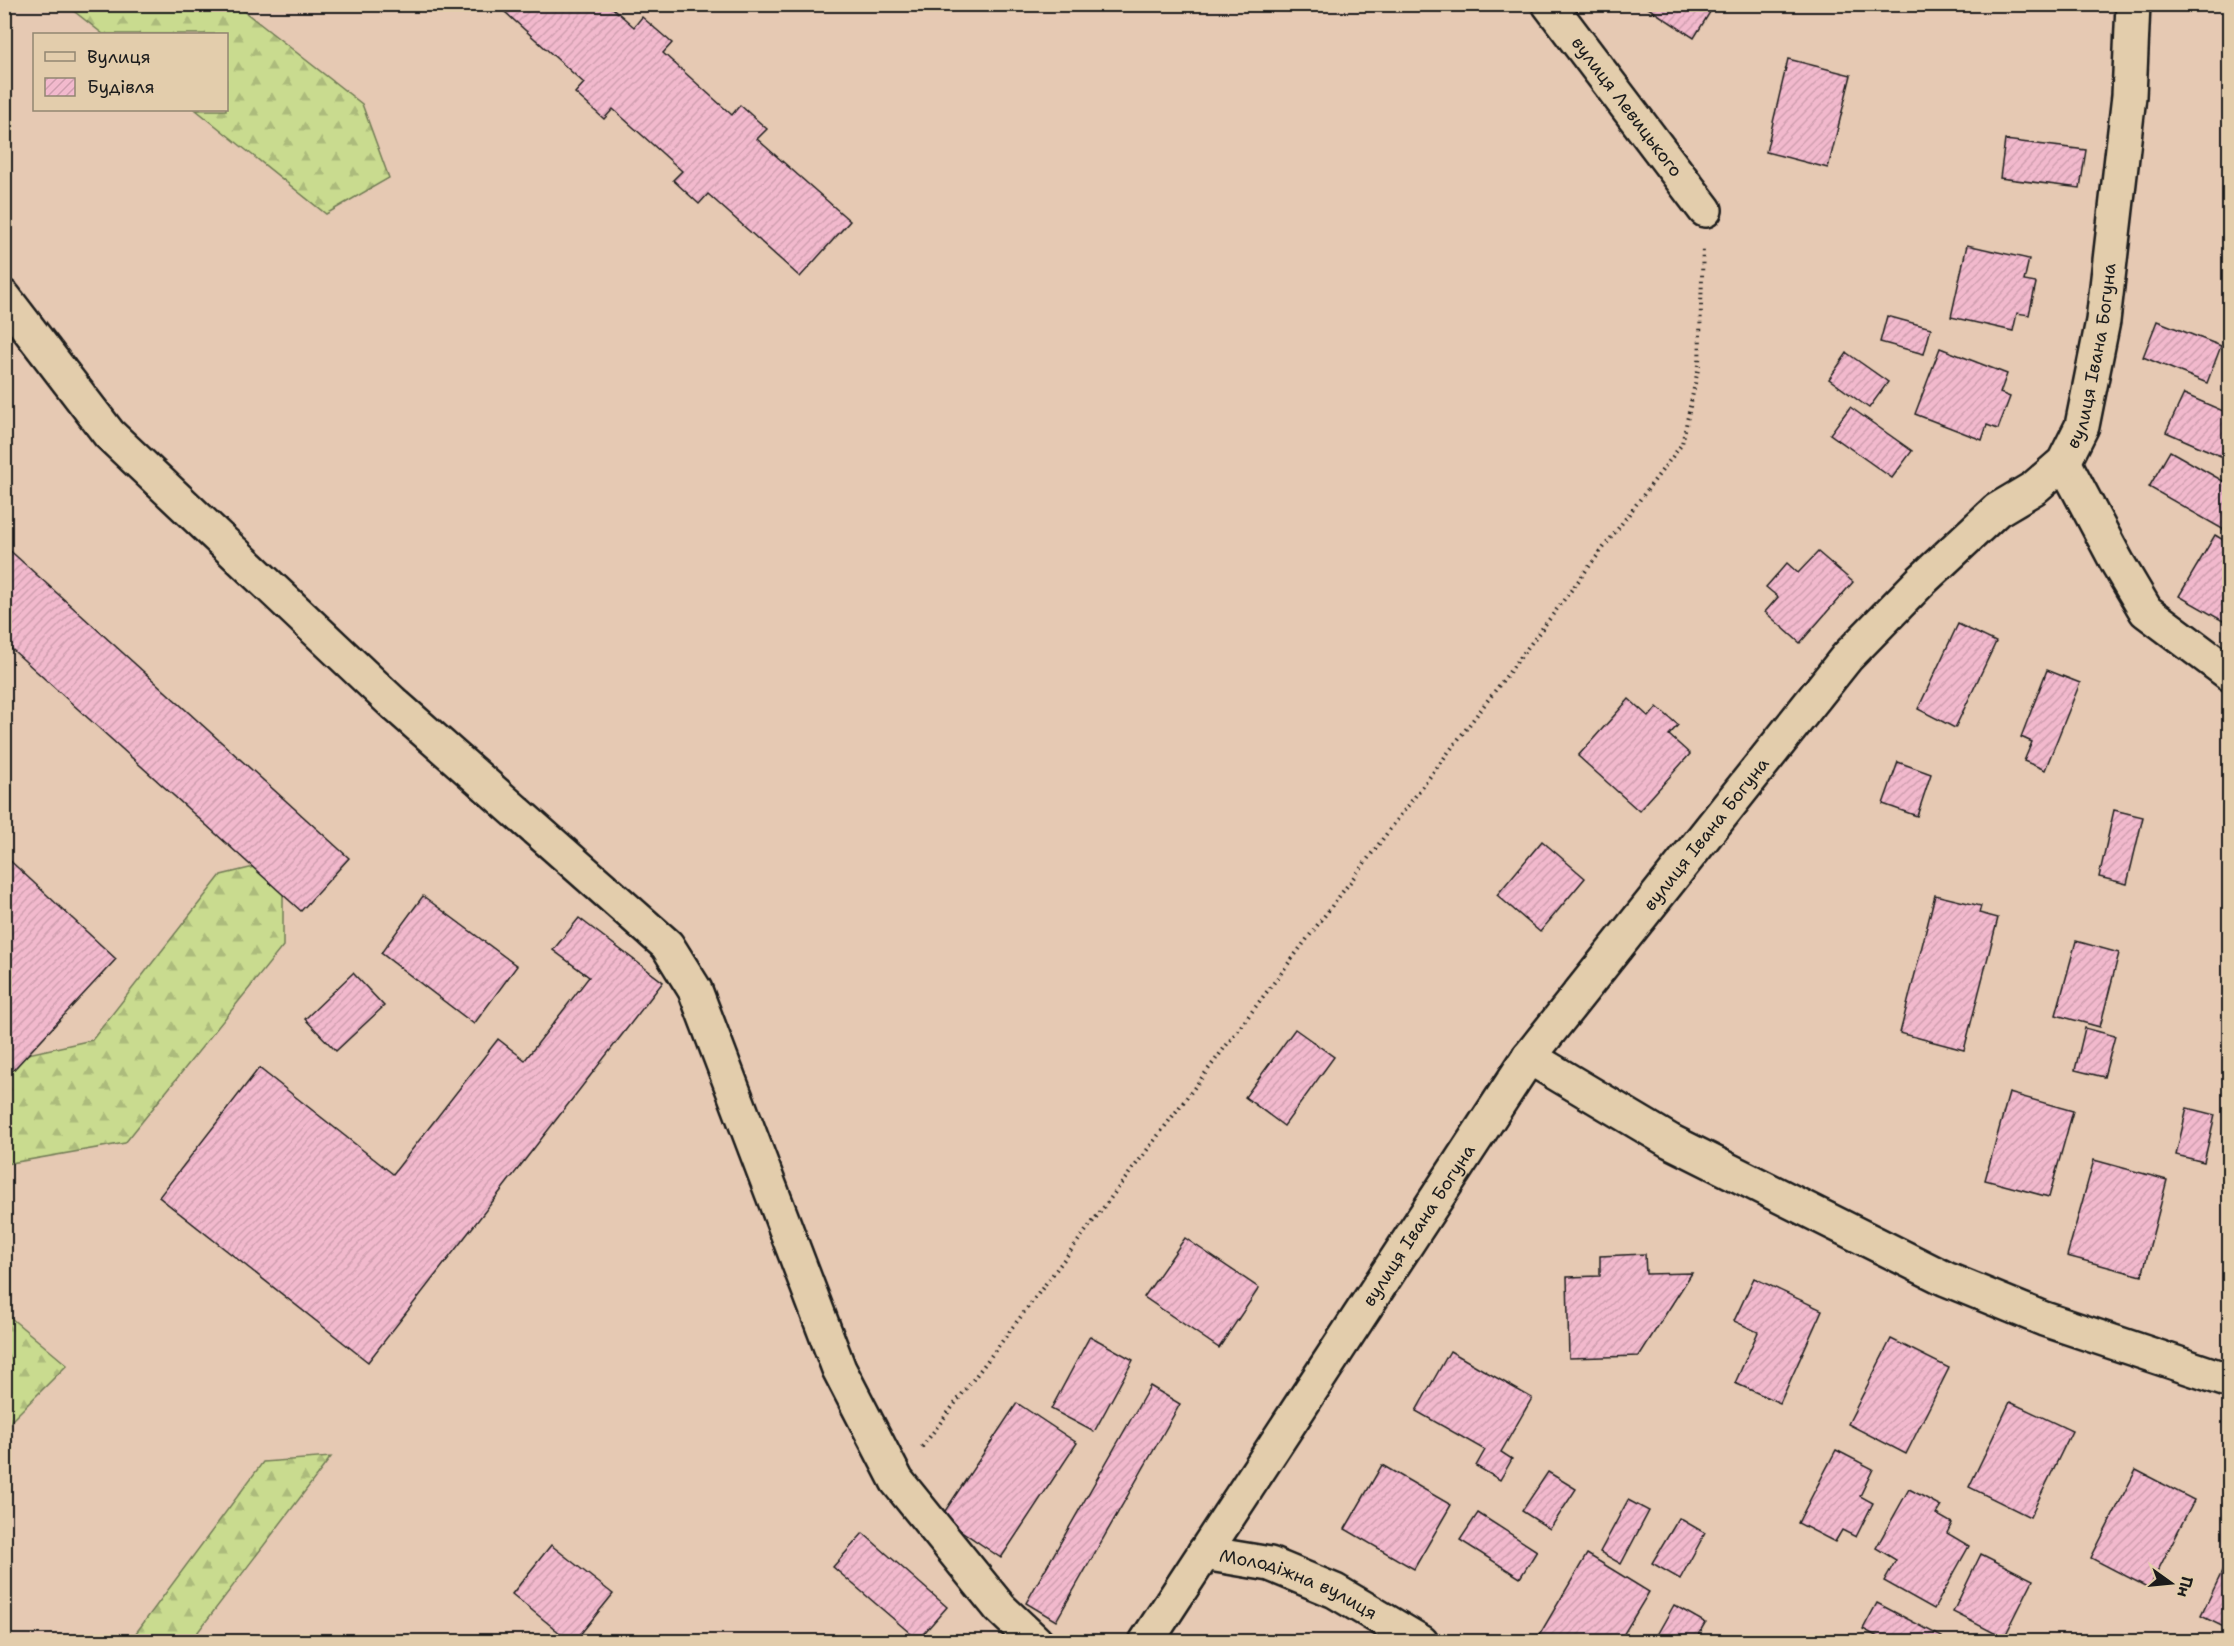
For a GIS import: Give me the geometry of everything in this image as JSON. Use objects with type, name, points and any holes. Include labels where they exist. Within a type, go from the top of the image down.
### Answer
[{"type":"street","name":"вулиця Левицького","points":[[1549,4],[1705,210]]},
{"type":"street","name":"вулиця Івана Богуна","points":[[1146,1641],[1529,1057],[1847,657],[1921,581],[1996,510],[2034,488],[2064,462],[2082,426],[2103,321],[2129,96],[2133,4]]},
{"type":"street","points":[[4,297],[109,434],[392,702],[668,945],[695,990],[839,1369],[897,1481],[1000,1608],[1036,1641]]},
{"type":"street","points":[[2064,462],[2146,611],[2229,674]]},
{"type":"street","points":[[1529,1057],[1670,1141],[1946,1279],[2043,1320],[2229,1380]]},
{"type":"street","name":"Молодіжна вулиця","points":[[1204,1553],[1270,1564],[1335,1591],[1421,1641]]},
{"type":"path","points":[[897,1481],[1682,444],[1699,365],[1705,210]]},
{"type":"green space","points":[[66,5],[236,5],[362,104],[389,178],[326,214],[197,111],[228,111],[228,33],[102,33]]},
{"type":"green space","points":[[283,860],[283,946],[125,1143],[5,1164],[5,1059],[92,1040],[221,875]]},
{"type":"green space","points":[[5,1313],[67,1365],[5,1427],[4,1426]]},
{"type":"green space","points":[[331,1457],[191,1641],[130,1641],[263,1462]]},
{"type":"building","points":[[496,4],[608,4],[634,27],[642,17],[672,43],[663,53],[732,115],[740,105],[767,129],[757,139],[850,221],[800,277],[708,194],[699,204],[673,180],[682,171],[613,109],[604,119],[575,93],[584,83]]},
{"type":"building","points":[[1642,4],[1715,4],[1694,38]]},
{"type":"building","points":[[1788,59],[1851,75],[1828,168],[1766,152]]},
{"type":"building","points":[[2005,140],[2086,150],[2080,188],[2000,178]]},
{"type":"building","points":[[1967,245],[2029,259],[2024,281],[2036,283],[2029,315],[2017,313],[2013,331],[1951,317]]},
{"type":"building","points":[[1887,316],[1931,328],[1924,354],[1880,342]]},
{"type":"building","points":[[2157,321],[2221,346],[2207,383],[2143,357]]},
{"type":"building","points":[[1940,348],[2007,374],[2000,393],[2010,397],[1998,429],[1987,425],[1982,440],[1915,414]]},
{"type":"building","points":[[1847,353],[1888,382],[1869,408],[1829,379]]},
{"type":"building","points":[[2184,394],[2230,414],[2230,460],[2166,432]]},
{"type":"building","points":[[1850,407],[1912,451],[1892,478],[1830,434]]},
{"type":"building","points":[[2170,451],[2230,485],[2230,526],[2226,531],[2149,487]]},
{"type":"building","points":[[2215,535],[2230,544],[2230,625],[2179,596]]},
{"type":"building","points":[[5,546],[349,858],[301,911],[4,642]]},
{"type":"building","points":[[1818,552],[1853,582],[1800,643],[1765,612],[1778,597],[1766,587],[1787,563],[1798,573]]},
{"type":"building","points":[[1958,624],[1996,642],[1955,728],[1918,709]]},
{"type":"building","points":[[2047,670],[2080,683],[2045,770],[2024,761],[2032,742],[2021,737]]},
{"type":"building","points":[[1629,699],[1649,717],[1657,707],[1678,725],[1669,735],[1690,754],[1639,811],[1578,756]]},
{"type":"building","points":[[1898,762],[1931,774],[1917,816],[1883,804]]},
{"type":"building","points":[[2114,810],[2143,817],[2127,884],[2099,877]]},
{"type":"building","points":[[1542,841],[1585,878],[1540,932],[1497,895]]},
{"type":"building","points":[[4,855],[116,959],[4,1080]]},
{"type":"building","points":[[1935,895],[1981,906],[1979,913],[1998,918],[1964,1050],[1900,1033]]},
{"type":"building","points":[[423,896],[517,966],[474,1024],[381,953]]},
{"type":"building","points":[[579,918],[663,982],[368,1362],[159,1197],[259,1068],[393,1174],[498,1039],[525,1060],[589,977],[553,950]]},
{"type":"building","points":[[2076,941],[2119,953],[2100,1027],[2056,1015]]},
{"type":"building","points":[[353,973],[384,1006],[336,1051],[305,1019]]},
{"type":"building","points":[[2085,1028],[2115,1036],[2104,1077],[2075,1070]]},
{"type":"building","points":[[1295,1029],[1334,1057],[1284,1126],[1245,1097]]},
{"type":"building","points":[[2009,1093],[2073,1111],[2049,1197],[1985,1180]]},
{"type":"building","points":[[2187,1108],[2215,1115],[2204,1162],[2176,1155]]},
{"type":"building","points":[[2094,1160],[2167,1180],[2142,1276],[2067,1256]]},
{"type":"building","points":[[1185,1238],[1259,1288],[1219,1348],[1144,1297]]},
{"type":"building","points":[[1645,1254],[1646,1274],[1692,1273],[1639,1356],[1569,1358],[1567,1277],[1600,1276],[1600,1256]]},
{"type":"building","points":[[1754,1278],[1822,1310],[1780,1403],[1735,1383],[1758,1332],[1734,1321]]},
{"type":"building","points":[[1090,1336],[1133,1360],[1094,1432],[1051,1409]]},
{"type":"building","points":[[1891,1339],[1949,1368],[1906,1454],[1848,1424]]},
{"type":"building","points":[[1450,1351],[1532,1398],[1501,1452],[1512,1459],[1500,1480],[1476,1466],[1485,1450],[1416,1411]]},
{"type":"building","points":[[1150,1386],[1180,1404],[1056,1621],[1026,1603]]},
{"type":"building","points":[[2010,1402],[2072,1431],[2030,1517],[1969,1487]]},
{"type":"building","points":[[1017,1403],[1077,1443],[1001,1558],[941,1517]]},
{"type":"building","points":[[1836,1450],[1873,1469],[1860,1496],[1873,1503],[1856,1537],[1842,1530],[1835,1542],[1798,1523]]},
{"type":"building","points":[[1382,1465],[1451,1505],[1414,1569],[1345,1529]]},
{"type":"building","points":[[2136,1470],[2194,1500],[2149,1588],[2091,1558]]},
{"type":"building","points":[[1548,1472],[1576,1489],[1550,1529],[1522,1511]]},
{"type":"building","points":[[1909,1489],[1941,1506],[1936,1514],[1952,1523],[1947,1533],[1969,1546],[1934,1609],[1884,1581],[1896,1560],[1876,1548]]},
{"type":"building","points":[[1628,1500],[1649,1511],[1621,1564],[1600,1552]]},
{"type":"building","points":[[1478,1513],[1537,1551],[1520,1578],[1460,1540]]},
{"type":"building","points":[[1679,1518],[1705,1533],[1680,1579],[1652,1563]]},
{"type":"building","points":[[863,1533],[947,1607],[918,1640],[833,1567]]},
{"type":"building","points":[[551,1545],[613,1594],[574,1642],[571,1642],[512,1594]]},
{"type":"building","points":[[1587,1554],[1649,1592],[1619,1642],[1542,1642],[1537,1639]]},
{"type":"building","points":[[1981,1554],[2033,1580],[2004,1638],[1953,1612]]},
{"type":"building","points":[[2230,1555],[2230,1630],[2201,1616]]},
{"type":"building","points":[[1877,1603],[1942,1637],[1940,1642],[1887,1642],[1863,1629]]},
{"type":"building","points":[[1674,1605],[1706,1623],[1695,1642],[1653,1642]]}]
